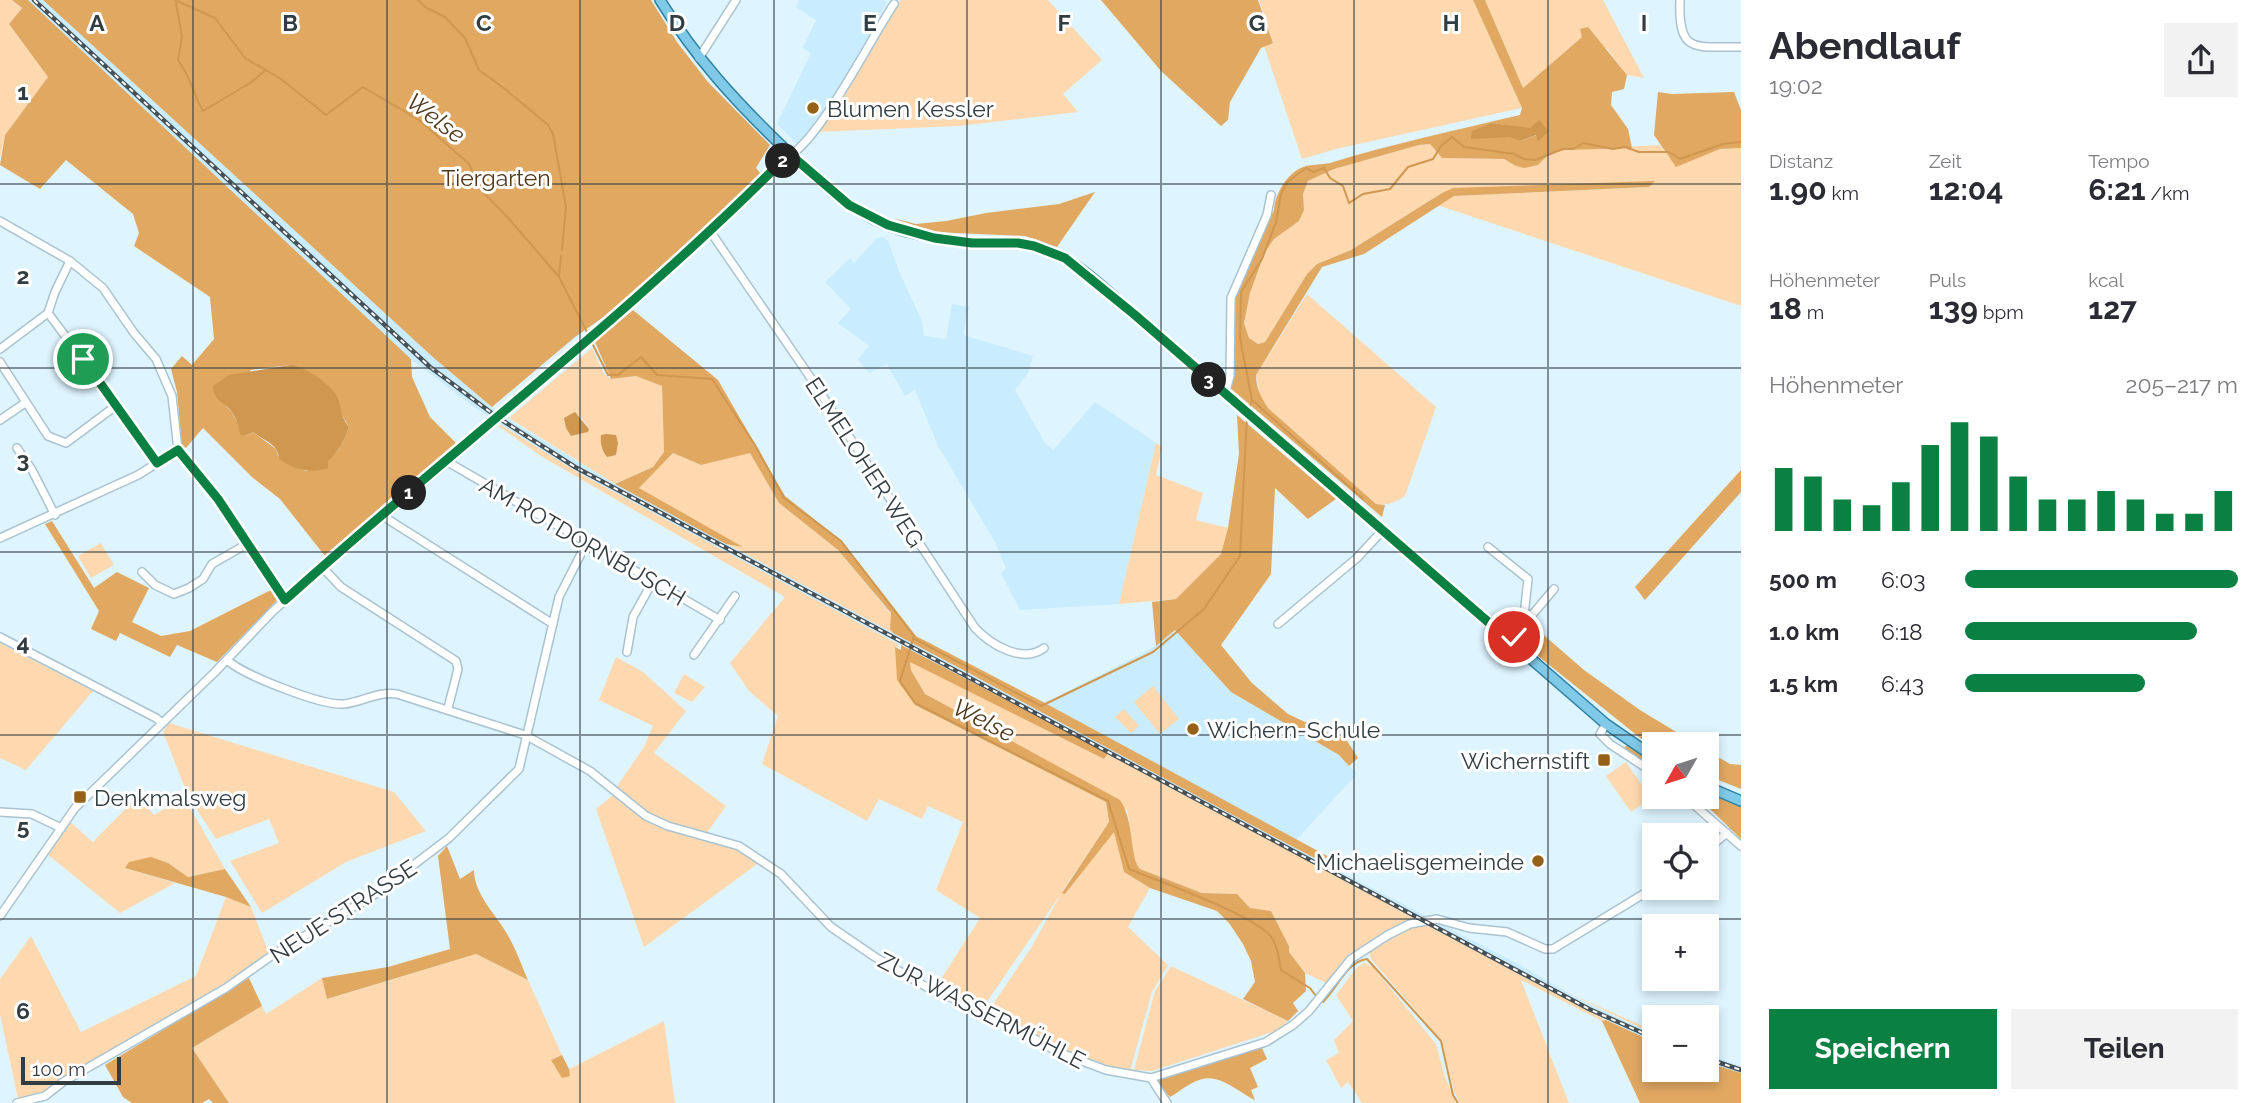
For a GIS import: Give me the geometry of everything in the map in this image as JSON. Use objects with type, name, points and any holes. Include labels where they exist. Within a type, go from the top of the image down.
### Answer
[{"type":"main road","points":[[660,0],[699,58],[731,96],[792,156],[849,205],[888,225],[934,238],[972,243],[1018,243],[1065,258],[1606,724],[1642,749]]},
{"type":"main road","points":[[1719,792],[1741,801]]},
{"type":"street","points":[[699,58],[736,0]]},
{"type":"street","points":[[1680,0],[1679,25],[1687,41],[1695,46],[1741,47]]},
{"type":"street","points":[[0,916],[83,800],[285,600],[597,333],[710,231],[784,159],[792,156],[827,117],[894,4]]},
{"type":"street","points":[[1225,394],[1230,376],[1231,298],[1267,215],[1272,195]]},
{"type":"street","points":[[0,221],[70,261],[103,288],[156,359],[172,396],[178,450],[218,499],[285,600]]},
{"type":"street","name":"ELMELOHER WEG","points":[[710,231],[975,628],[993,644],[1016,653],[1034,655],[1044,648]]},
{"type":"street","points":[[0,349],[48,313],[70,261]]},
{"type":"street","points":[[48,313],[157,463]]},
{"type":"street","points":[[0,362],[48,436],[66,443],[117,405]]},
{"type":"street","points":[[0,420],[26,403]]},
{"type":"street","points":[[18,448],[55,515]]},
{"type":"street","points":[[0,538],[138,475],[178,450]]},
{"type":"street","name":"AM ROTDORNBUSCH","points":[[446,461],[720,620]]},
{"type":"street","points":[[384,514],[389,520],[553,624]]},
{"type":"street","points":[[1278,624],[1357,558],[1382,531]]},
{"type":"street","points":[[142,572],[155,585],[174,594],[189,588],[202,579],[212,564],[247,544]]},
{"type":"street","name":"NEUE STRASSE","points":[[17,1103],[47,1100],[63,1082],[226,988],[274,954],[374,895],[435,850],[519,769],[559,597],[586,544]]},
{"type":"street","points":[[1488,547],[1528,579],[1523,625]]},
{"type":"street","points":[[322,567],[341,587],[456,661],[458,668],[448,708]]},
{"type":"street","points":[[627,652],[633,617],[653,581]]},
{"type":"street","points":[[1510,641],[1553,589]]},
{"type":"street","points":[[694,654],[735,596]]},
{"type":"street","points":[[0,638],[162,723]]},
{"type":"street","name":"ZUR WASSERMÜHLE","points":[[227,660],[249,673],[316,701],[343,704],[392,693],[448,708],[525,735],[590,771],[646,816],[668,826],[739,846],[762,859],[782,874],[831,927],[847,940],[930,989],[981,1010],[1077,1060],[1106,1070],[1151,1078]]},
{"type":"street","points":[[1606,724],[1600,734],[1642,766]]},
{"type":"street","points":[[1699,809],[1741,846]]},
{"type":"street","points":[[0,812],[32,814],[61,828]]},
{"type":"street","points":[[1719,839],[1727,833]]},
{"type":"street","points":[[1167,1103],[1151,1078],[1266,1042],[1293,1025],[1319,999],[1351,959],[1410,924],[1437,919],[1469,928],[1507,933],[1545,949],[1553,949],[1642,895]]},
{"type":"shaded area","points":[[0,0],[12,0],[22,8],[9,24],[48,77],[5,135],[0,158]]},
{"type":"shaded area","points":[[28,0],[43,0],[435,359],[515,423],[615,484],[1293,847],[1518,964],[1586,1003],[1642,1029],[1642,1036],[1522,977],[1108,753],[786,585],[579,473],[467,402],[411,359]]},
{"type":"shaded area","points":[[799,0],[887,2],[822,120],[799,146],[777,124],[811,53],[803,48],[816,20],[796,7]]},
{"type":"shaded area","points":[[901,0],[1048,0],[1102,60],[1063,94],[1078,112],[959,126],[817,132],[875,34]]},
{"type":"shaded area","points":[[1259,0],[1473,0],[1522,108],[1302,159],[1264,46],[1273,43]]},
{"type":"shaded area","points":[[1485,0],[1603,0],[1644,78],[1627,75],[1607,49],[1582,37],[1523,88]]},
{"type":"shaded area","points":[[1539,120],[1549,132],[1538,141],[1536,135],[1520,141],[1510,137],[1471,139],[1472,131],[1492,123],[1530,128]]},
{"type":"shaded area","points":[[1430,144],[1442,158],[1504,159],[1516,166],[1538,165],[1549,154],[1565,150],[1660,145],[1676,166],[1720,149],[1741,148],[1741,306],[1437,205],[1454,196],[1649,187],[1653,182],[1442,193],[1351,250],[1317,264],[1307,274],[1265,342],[1258,344],[1249,338],[1244,323],[1250,293],[1265,252],[1274,239],[1299,221],[1304,210],[1303,194],[1308,181],[1334,169]]},
{"type":"shaded area","points":[[883,237],[888,241],[922,321],[924,336],[946,339],[952,304],[969,307],[963,335],[1033,356],[1028,373],[1015,390],[1045,443],[1053,450],[1095,402],[1156,443],[1119,604],[1020,610],[1001,573],[1006,568],[995,542],[938,446],[915,390],[905,396],[887,364],[869,373],[858,359],[869,346],[838,323],[851,309],[825,282],[850,258],[854,263],[877,238]]},
{"type":"shaded area","points":[[1307,294],[1436,407],[1405,496],[1395,502],[1376,504],[1268,408],[1260,396],[1256,375]]},
{"type":"shaded area","points":[[592,348],[604,374],[611,379],[636,376],[662,386],[664,452],[653,467],[615,484],[509,418]],"holes":[[[579,415],[587,425],[588,432],[571,436],[566,425]]]},
{"type":"shaded area","points":[[290,365],[311,373],[332,389],[337,395],[343,418],[349,427],[341,446],[328,461],[328,468],[309,471],[297,468],[280,459],[274,447],[253,432],[244,436],[240,434],[232,412],[217,398],[214,391],[213,386],[229,375]]},
{"type":"shaded area","points":[[575,412],[589,429],[588,432],[571,436],[564,418]]},
{"type":"shaded area","points":[[501,425],[579,473],[898,644],[899,648],[896,647],[915,705],[1106,802],[1109,822],[1062,892],[1065,894],[1114,831],[1124,872],[1150,888],[1128,927],[1168,965],[1152,992],[1130,1071],[1107,1067],[1055,1049],[989,1010],[1031,948],[1061,894],[984,1006],[936,987],[980,918],[936,890],[963,822],[928,806],[922,819],[879,799],[867,821],[762,764],[778,716],[749,691],[730,663],[785,597],[544,458],[498,426]]},
{"type":"shaded area","points":[[601,435],[616,435],[616,455],[607,457],[604,452]]},
{"type":"shaded area","points":[[1156,443],[1162,447],[1156,475],[1203,493],[1196,520],[1228,528],[1221,554],[1176,599],[1119,604]]},
{"type":"shaded area","points":[[750,452],[779,503],[838,550],[891,614],[890,629],[893,633],[727,544],[740,546],[638,488],[673,453],[701,465]]},
{"type":"shaded area","points":[[101,543],[114,565],[91,578],[78,556]]},
{"type":"shaded area","name":"Wichern-Schule","points":[[1175,630],[1231,692],[1339,755],[1357,774],[1296,840],[1045,703],[1151,649]]},
{"type":"shaded area","points":[[0,643],[93,691],[26,770],[0,758]]},
{"type":"shaded area","points":[[616,657],[643,672],[686,711],[654,753],[726,806],[706,834],[670,824],[649,814],[616,788],[644,747],[653,726],[599,700]]},
{"type":"shaded area","points":[[910,661],[1104,759],[1108,753],[1418,920],[1409,921],[1364,947],[1344,963],[1326,983],[1305,973],[1289,952],[1289,946],[1271,911],[1250,908],[1237,894],[1202,893],[1140,869],[1133,850],[1127,810],[925,694],[911,670]]},
{"type":"shaded area","points":[[684,674],[705,687],[692,702],[674,693]]},
{"type":"shaded area","points":[[1153,686],[1179,719],[1160,734],[1134,702]]},
{"type":"shaded area","points":[[1124,709],[1139,726],[1131,733],[1115,717]]},
{"type":"shaded area","points":[[169,723],[394,792],[426,831],[346,862],[262,913],[230,861],[279,843],[269,819],[216,839],[188,796],[163,732]]},
{"type":"shaded area","points":[[1626,762],[1642,785],[1642,804],[1631,812],[1606,776]]},
{"type":"shaded area","points":[[613,795],[643,819],[659,827],[737,849],[760,862],[644,947],[596,809]]},
{"type":"shaded area","points":[[137,797],[154,815],[184,797],[225,869],[188,877],[168,863],[125,868],[175,883],[120,913],[47,854],[69,821],[93,842]]},
{"type":"shaded area","points":[[226,897],[251,907],[269,953],[227,985],[41,1093],[18,1099],[0,1014],[0,979],[31,936],[81,1032],[196,976]]},
{"type":"shaded area","points":[[1423,923],[1606,1020],[1602,1021],[1521,980],[1569,1103],[1460,1103],[1454,1092],[1442,1041],[1371,959],[1369,953],[1394,935]]},
{"type":"shaded area","points":[[476,954],[528,980],[562,1055],[551,1060],[569,1076],[569,1069],[664,1021],[675,1103],[229,1103],[192,1048],[262,1006],[266,1014],[322,978],[328,999]]},
{"type":"shaded area","points":[[1365,963],[1373,967],[1436,1044],[1456,1103],[1362,1103],[1348,1082],[1341,1088],[1326,1060],[1339,1053],[1334,1040],[1353,1021],[1336,995],[1357,967]]},
{"type":"shaded area","points":[[1171,966],[1288,1021],[1279,1030],[1152,1071],[1134,1070],[1155,991]]},
{"type":"shaded area","points":[[1564,991],[1642,1026],[1642,1028]]},
{"type":"shaded area","points":[[1719,1058],[1741,1066],[1741,1073],[1719,1066]]},
{"type":"green space","points":[[12,0],[28,0],[411,359],[412,377],[430,417],[458,445],[325,556],[280,499],[253,478],[203,428],[185,449],[182,446],[177,392],[171,369],[182,356],[192,365],[214,339],[210,297],[134,246],[139,233],[133,214],[66,160],[40,189],[0,165],[5,135],[48,77],[9,24],[22,8]],"holes":[[[290,365],[339,410],[349,427],[342,444],[334,455],[306,471],[292,466],[278,456],[276,449],[253,432],[244,436],[226,406],[251,370]]]},
{"type":"green space","name":"Tiergarten","points":[[43,0],[651,0],[677,42],[708,82],[770,145],[756,168],[762,175],[625,302],[575,337],[492,407],[435,359]]},
{"type":"green space","points":[[1101,0],[1258,0],[1273,43],[1261,48],[1230,102],[1228,120],[1221,126],[1161,71]]},
{"type":"green space","points":[[1473,0],[1485,0],[1523,88],[1582,37],[1580,29],[1588,27],[1627,75],[1624,89],[1612,92],[1611,105],[1628,129],[1632,148],[1565,150],[1549,154],[1538,165],[1524,168],[1504,159],[1442,158],[1430,144],[1334,169],[1308,181],[1303,194],[1304,210],[1299,221],[1274,239],[1265,252],[1250,293],[1244,323],[1249,338],[1258,344],[1265,342],[1307,274],[1317,264],[1351,250],[1453,188],[1655,181],[1649,187],[1454,196],[1364,254],[1322,267],[1256,375],[1257,384],[1268,408],[1376,504],[1385,505],[1382,517],[1229,387],[1234,374],[1235,293],[1274,210],[1279,191],[1297,170],[1520,115],[1522,108]],"holes":[[[1492,123],[1549,132],[1538,140],[1537,135],[1520,141]]]},
{"type":"green space","points":[[1658,92],[1734,92],[1741,110],[1741,148],[1720,149],[1676,167],[1654,135]]},
{"type":"green space","points":[[1095,192],[1057,247],[1025,236],[933,232],[893,218],[916,224],[946,221],[1059,204]]},
{"type":"green space","points":[[633,310],[718,380],[785,496],[842,541],[916,636],[1342,864],[1338,870],[893,633],[890,629],[891,613],[838,550],[779,503],[750,453],[701,465],[673,453],[639,488],[743,547],[726,544],[615,484],[653,467],[664,452],[662,386],[636,376],[611,379],[595,342]]},
{"type":"green space","points":[[1237,415],[1336,499],[1308,519],[1275,488],[1271,574],[1221,645],[1252,683],[1288,714],[1337,737],[1344,736],[1358,758],[1349,766],[1339,755],[1231,692],[1175,630],[1156,646],[1152,602],[1176,599],[1221,554],[1228,528],[1239,454]]},
{"type":"green space","points":[[1741,470],[1741,492],[1645,600],[1635,587]]},
{"type":"green space","points":[[52,521],[94,588],[117,572],[149,588],[132,622],[161,636],[190,631],[271,590],[277,600],[217,662],[177,645],[170,657],[120,633],[116,641],[91,629],[99,611],[45,524]]},
{"type":"green space","points":[[1531,624],[1584,670],[1676,732],[1642,732],[1642,739],[1518,640]]},
{"type":"green space","points":[[901,645],[1108,753],[1104,759],[910,662],[911,670],[925,694],[1120,800],[1128,818],[1134,856],[1140,869],[1202,893],[1237,894],[1250,908],[1271,911],[1289,946],[1289,952],[1305,973],[1306,991],[1293,1003],[1298,1011],[1288,1021],[1243,999],[1255,982],[1251,961],[1229,923],[1217,911],[1150,888],[1124,872],[1114,832],[1065,894],[1062,893],[1109,822],[1106,802],[915,705],[897,680],[895,647],[901,650]]},
{"type":"green space","points":[[1628,744],[1642,753],[1642,761],[1624,748]]},
{"type":"green space","points":[[1719,758],[1730,764],[1741,765],[1741,789],[1719,780]]},
{"type":"green space","points":[[1719,798],[1741,807],[1741,839],[1710,809],[1719,809]]},
{"type":"green space","points":[[447,846],[460,879],[474,870],[478,889],[510,939],[528,980],[476,954],[327,999],[322,978],[388,967],[450,949],[438,856]]},
{"type":"green space","points":[[151,857],[168,863],[188,877],[225,869],[251,907],[226,897],[125,868],[129,862]]},
{"type":"green space","points":[[249,978],[262,1006],[192,1048],[229,1103],[213,1103],[209,1099],[202,1103],[132,1103],[123,1097],[105,1065]]},
{"type":"green space","points":[[1606,1020],[1642,1036],[1642,1082],[1719,1082],[1719,1066],[1741,1073],[1741,1103],[1640,1103],[1602,1021]]},
{"type":"green space","points":[[1261,1046],[1267,1059],[1250,1068],[1258,1087],[1251,1090],[1255,1100],[1228,1084],[1206,1078],[1195,1081],[1170,1097],[1156,1081]]},
{"type":"green space","points":[[562,1055],[570,1076],[562,1078],[551,1060]]},
{"type":"waterway","name":"Welse","points":[[175,0],[215,18],[245,58],[281,79],[326,115],[363,87],[419,120],[469,164],[481,190],[559,277],[589,336]]},
{"type":"waterway","name":"Welse","points":[[418,0],[425,7],[445,17],[465,38],[479,70],[548,125],[553,134],[566,207],[562,250]]},
{"type":"waterway","name":"Welse","points":[[176,3],[182,37],[178,60],[203,111],[265,71]]},
{"type":"waterway","points":[[1249,409],[1252,400],[1240,338],[1241,292],[1262,259],[1287,182],[1306,168],[1313,172],[1324,168],[1330,178],[1343,186],[1349,203],[1363,194],[1390,189],[1408,167],[1433,159],[1441,146],[1452,137],[1464,147],[1514,154],[1535,160],[1563,149],[1573,149],[1583,143],[1613,149],[1625,147],[1639,152],[1669,152],[1680,159],[1723,144],[1741,142]]},
{"type":"waterway","name":"Welse","points":[[559,276],[561,256]]},
{"type":"waterway","name":"Welse","points":[[591,341],[608,375],[618,375],[641,357],[657,375],[712,379],[755,445],[784,498],[841,541],[914,636],[900,681],[915,703],[1108,801],[1129,869],[1228,909],[1263,929],[1274,942],[1281,970],[1310,988],[1316,996]]},
{"type":"waterway","points":[[1252,400],[1363,499]]},
{"type":"waterway","points":[[915,639],[1041,706],[1153,652],[1204,609],[1240,556],[1247,417]]},
{"type":"waterway","name":"Welse","points":[[1320,1000],[1323,1002],[1328,997],[1354,965],[1367,959],[1441,1041],[1453,1095],[1458,1103]]},
{"type":"railway","points":[[34,0],[430,367],[497,417],[575,467],[1589,1009],[1642,1033]]},
{"type":"railway","points":[[1719,1062],[1741,1070]]},
{"type":"place","name":"Blumen Kessler","points":[[813,108]]},
{"type":"place","name":"Wichern-Schule","points":[[1193,729]]},
{"type":"place","name":"Wichernstift","points":[[1604,760]]},
{"type":"place","name":"Denkmalsweg","points":[[80,797]]},
{"type":"place","name":"Michaelisgemeinde","points":[[1538,861]]},
{"type":"route","points":[[83,359],[157,463],[178,450],[218,499],[285,600],[600,331],[689,251],[784,159],[792,156],[849,205],[903,231],[972,243],[1018,243],[1051,251],[1065,258],[1135,315],[1510,641],[1514,637]]}]
